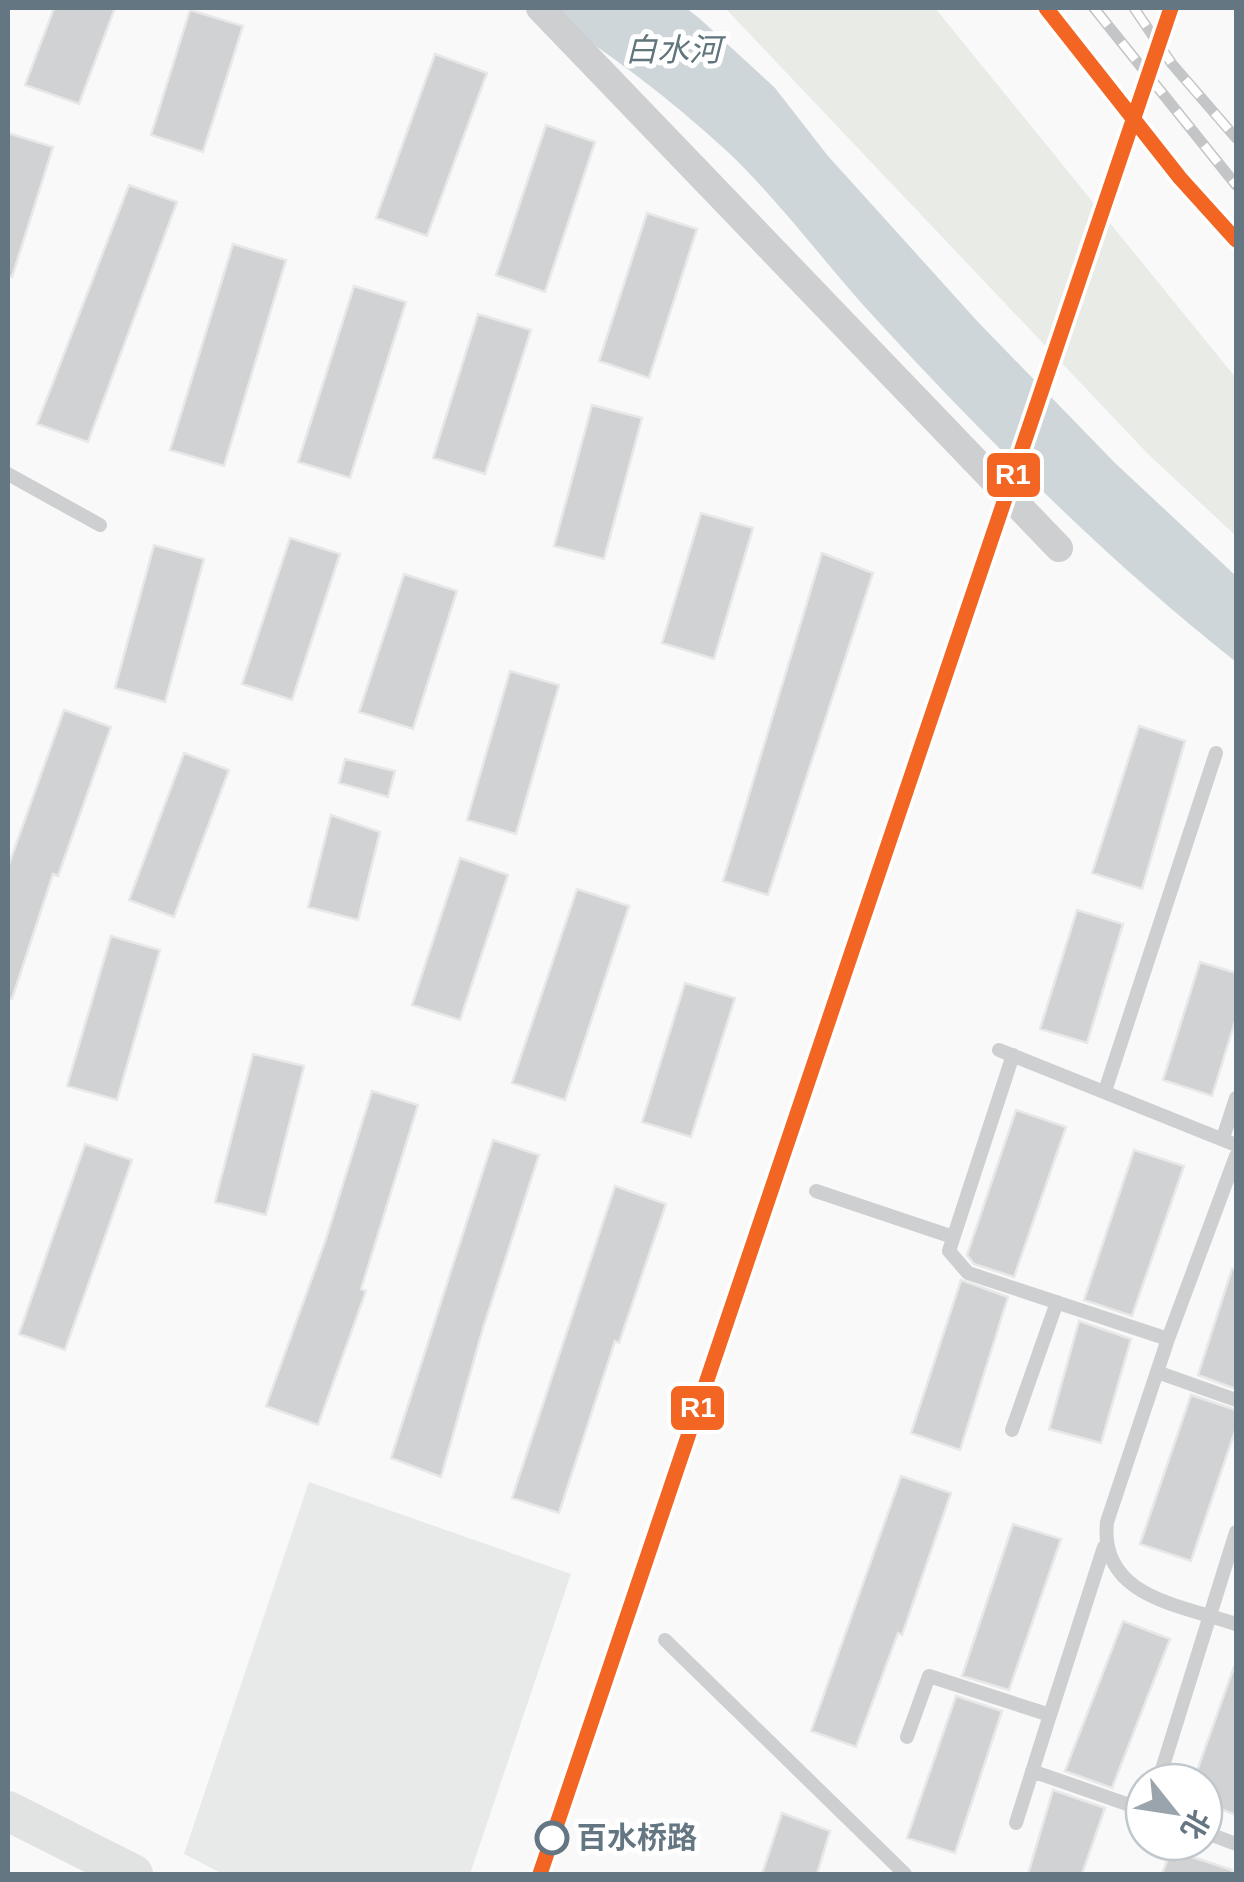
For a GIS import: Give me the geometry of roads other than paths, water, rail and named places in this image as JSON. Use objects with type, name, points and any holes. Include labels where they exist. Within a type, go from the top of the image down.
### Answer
[{"type":"street","points":[[540,8],[1059,548]]},
{"type":"street","points":[[8,1811],[133,1874]]},
{"type":"lane","points":[[8,474],[100,525]]},
{"type":"lane","points":[[1105,1091],[1216,753]]},
{"type":"lane","points":[[1168,1339],[968,1273],[949,1251],[1006,1052],[1230,1142],[1236,1098]]},
{"type":"lane","points":[[1016,1823],[1156,1372],[1236,1156]]},
{"type":"lane","points":[[816,1191],[953,1237]]},
{"type":"lane","points":[[1012,1430],[1057,1302]]},
{"type":"lane","points":[[1156,1372],[1236,1400]]},
{"type":"lane","points":[[1164,1762],[1236,1532]]},
{"type":"lane","points":[[1104,1547],[1114,1570],[1140,1592],[1236,1624]]},
{"type":"lane","points":[[665,1640],[905,1874]]},
{"type":"lane","points":[[907,1737],[929,1676],[1050,1714]]},
{"type":"lane","points":[[1032,1771],[1124,1803]]},
{"type":"water","name":"白水河","points":[[538,8],[686,8],[775,88],[828,156],[978,322],[1115,463],[1236,576],[1236,662],[1141,582],[1004,454],[875,318],[730,154],[637,76]]},
{"type":"railway","points":[[1046,8],[1180,178],[1236,240]]},
{"type":"railway","points":[[1094,8],[1236,185]]},
{"type":"railway","points":[[1134,8],[1172,64],[1236,138]]},
{"type":"place","name":"百水桥路","points":[[552,1838]]}]
